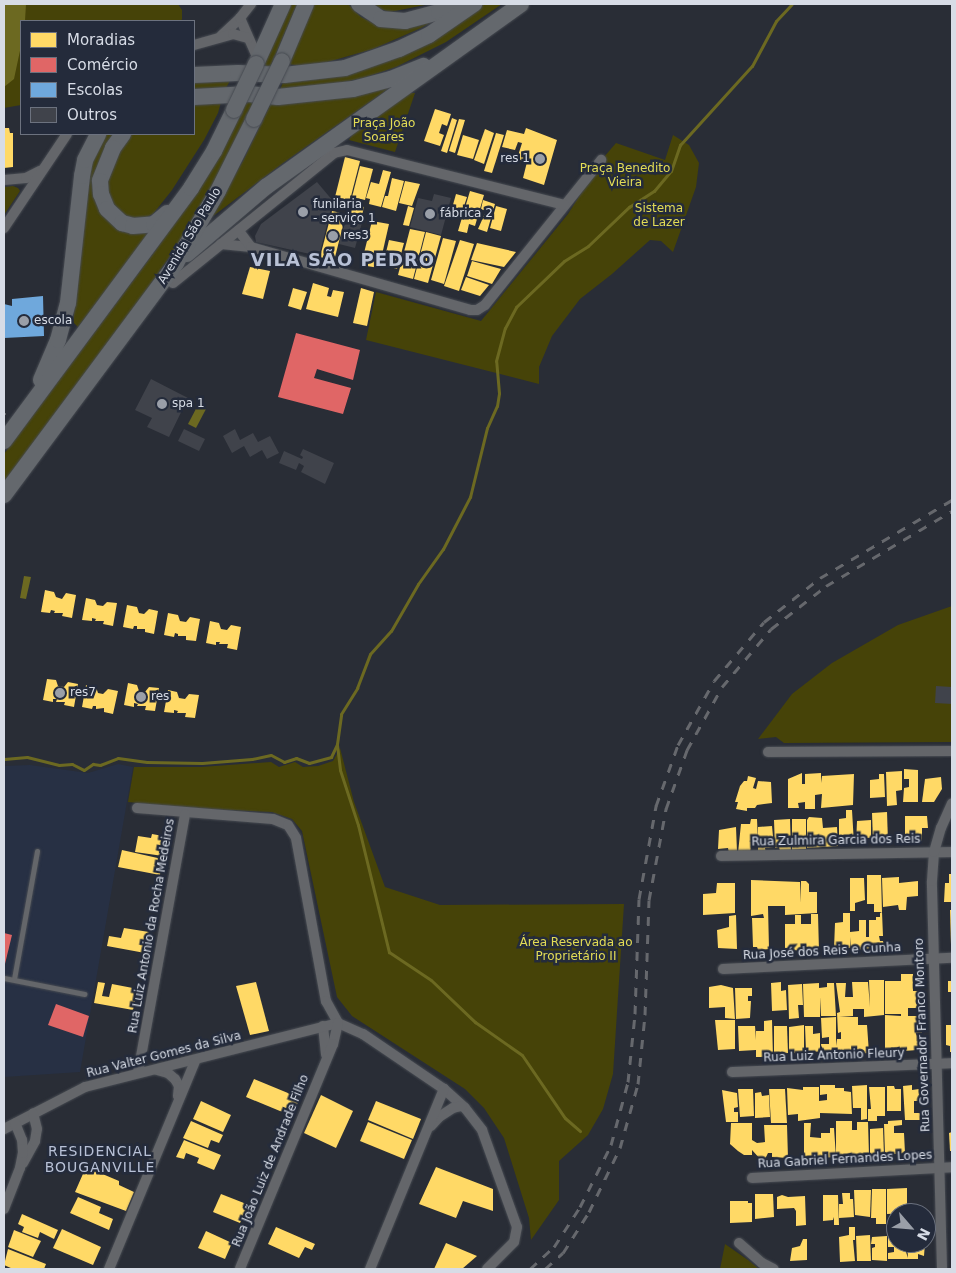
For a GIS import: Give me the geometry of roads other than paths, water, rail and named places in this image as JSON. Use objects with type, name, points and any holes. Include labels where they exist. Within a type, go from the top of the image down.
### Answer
[{"type":"main road","name":"Avenida São Paulo","points":[[4,441],[9,417],[191,188],[214,151],[258,66],[283,4]]},
{"type":"main road","name":"Avenida São Paulo","points":[[4,496],[151,298],[172,273],[218,191],[254,119],[282,61],[306,4]]},
{"type":"main road","points":[[359,4],[381,18],[405,21],[439,12],[456,4]]},
{"type":"main road","points":[[195,75],[258,66],[284,75],[345,68],[399,49],[429,35],[474,4]]},
{"type":"main road","points":[[172,273],[267,186],[521,4]]},
{"type":"main road","points":[[195,97],[249,94],[271,97],[353,89],[391,79],[452,53]]},
{"type":"main road","points":[[9,417],[48,366],[62,329],[70,292],[82,176],[85,160],[98,135]]},
{"type":"main road","points":[[122,135],[113,148],[100,181],[104,202],[114,218],[122,223],[133,226],[154,224],[191,188]]},
{"type":"street","points":[[221,36],[240,18],[251,4]]},
{"type":"street","points":[[240,18],[258,66]]},
{"type":"street","points":[[195,45],[233,34],[248,38]]},
{"type":"street","points":[[4,228],[40,170],[66,135]]},
{"type":"street","points":[[172,273],[221,244],[334,153],[347,150],[564,205]]},
{"type":"street","points":[[221,244],[250,247],[470,310],[477,310],[485,305],[601,160]]},
{"type":"street","points":[[4,180],[26,178],[40,170]]},
{"type":"street","points":[[238,230],[250,247]]},
{"type":"street","points":[[768,752],[952,752]]},
{"type":"street","name":"Rua Governador Franco Montoro","points":[[942,1269],[932,882],[934,852],[941,828],[952,803]]},
{"type":"street","points":[[137,808],[185,814],[273,819],[288,826],[296,838],[326,1001],[338,1023],[363,1034],[444,1089],[462,1106],[482,1130],[517,1227],[514,1242],[487,1269]]},
{"type":"street","name":"Rua Luiz Antonio da Rocha Medeiros","points":[[138,1073],[185,814]]},
{"type":"street","name":"Rua Zulmira Garcia dos Reis","points":[[721,856],[952,852]]},
{"type":"street","name":"Rua José dos Reis e Cunha","points":[[723,969],[952,958]]},
{"type":"street","name":"Rua Valter Gomes da Silva","points":[[4,1129],[85,1087],[195,1061],[338,1023]]},
{"type":"street","name":"Rua João Luiz de Andrade Filho","points":[[240,1269],[333,1044],[338,1023]]},
{"type":"street","name":"Rua João Luiz de Andrade Filho","points":[[323,1026],[327,1050],[324,1063]]},
{"type":"street","points":[[109,1269],[195,1061]]},
{"type":"street","name":"Rua Luiz Antonio Fleury","points":[[732,1072],[952,1063]]},
{"type":"street","points":[[155,1070],[168,1073],[175,1079],[179,1086],[178,1102]]},
{"type":"street","points":[[370,1269],[444,1089]]},
{"type":"street","points":[[426,1133],[439,1117],[452,1108],[462,1106]]},
{"type":"street","points":[[4,1208],[20,1168],[35,1141],[37,1129],[33,1113]]},
{"type":"street","points":[[15,1123],[22,1140],[20,1168]]},
{"type":"street","name":"Rua Gabriel Fernandes Lopes","points":[[752,1178],[952,1167]]},
{"type":"street","points":[[739,1242],[762,1263],[774,1269]]},
{"type":"lane","points":[[14,979],[37,852]]},
{"type":"lane","points":[[4,978],[84,994]]},
{"type":"waterway","points":[[4,759],[27,757],[59,765],[72,764],[84,770],[93,764],[100,765],[118,758],[147,762],[202,763],[252,759],[271,755],[284,762],[296,758],[309,763],[331,757],[337,744],[341,714],[357,688],[370,654],[391,631],[418,584],[443,549],[470,497],[487,428],[497,406],[499,393],[496,361],[505,328],[516,307],[564,261],[588,246],[629,207],[654,191],[671,171],[680,145],[752,66],[776,21],[792,4]]},
{"type":"waterway","points":[[337,745],[340,770],[358,825],[389,952],[431,980],[475,1022],[522,1055],[565,1118],[580,1131]]},
{"type":"railway","points":[[530,1269],[554,1247],[580,1207],[611,1145],[628,1082],[635,1014],[639,899],[656,806],[678,745],[714,681],[764,622],[820,578],[952,500]]},
{"type":"railway","points":[[545,1269],[563,1253],[589,1212],[620,1148],[638,1084],[645,1015],[649,900],[666,809],[687,750],[722,687],[771,629],[826,586],[952,511]]},
{"type":"place","name":"res 1","points":[[540,159]]},
{"type":"place","name":"funilaria - serviço 1","points":[[303,212]]},
{"type":"place","name":"fábrica 2","points":[[430,214]]},
{"type":"place","name":"res3","points":[[333,236]]},
{"type":"place","name":"escola","points":[[24,321]]},
{"type":"place","name":"spa 1","points":[[162,404]]},
{"type":"place","name":"res7","points":[[60,693]]},
{"type":"place","name":"res","points":[[141,697]]},
{"type":"district","name":"VILA SÃO PEDRO","points":[[343,260]]},
{"type":"district","name":"RESIDENCIAL BOUGANVILLE","points":[[100,1160]]},
{"type":"park label","name":"Praça João Soares","points":[[384,131]]},
{"type":"park label","name":"Praça Benedito Vieira","points":[[625,176]]},
{"type":"park label","name":"Sistema de Lazer","points":[[659,216]]},
{"type":"park label","name":"Área Reservada ao Proprietário II","points":[[576,950]]}]
